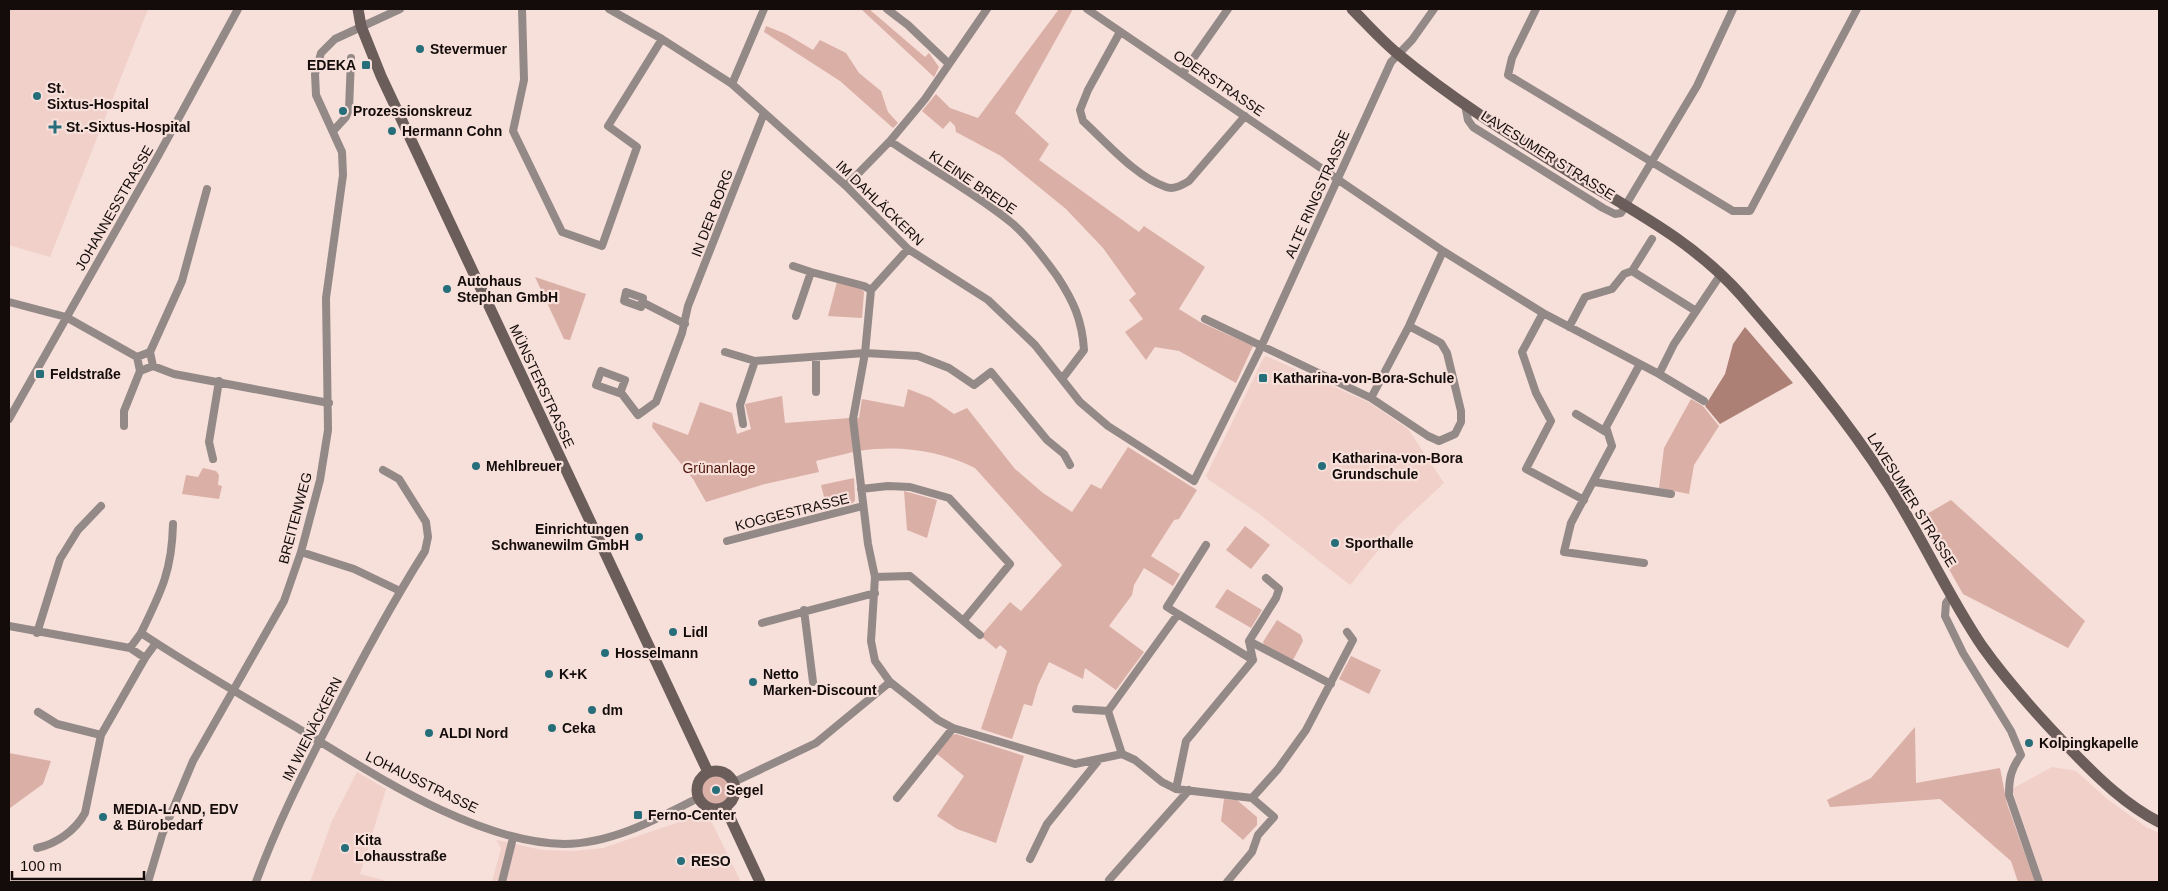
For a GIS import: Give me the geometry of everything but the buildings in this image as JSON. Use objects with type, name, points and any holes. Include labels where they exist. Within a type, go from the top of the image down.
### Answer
[{"type":"street","name":"JOHANNESSTRASSE","points":[[9,419],[158,156],[238,9]]},
{"type":"street","name":"MÜNSTERSTRASSE","points":[[358,9],[361,26],[381,76],[708,772]]},
{"type":"street","points":[[361,26],[400,9]]},
{"type":"street","points":[[522,9],[524,80],[512,131],[562,232],[602,246],[637,146],[608,126],[662,39]]},
{"type":"street","name":"IM DAHLÄCKERN","points":[[609,9],[662,39],[732,84],[846,186],[908,249],[988,300],[1035,345],[1080,402],[1108,426],[1194,481]]},
{"type":"street","points":[[732,84],[764,9]]},
{"type":"street","points":[[886,9],[908,25],[949,64]]},
{"type":"street","points":[[846,186],[890,141],[925,99],[987,9]]},
{"type":"street","name":"ODERSTRASSE","points":[[1087,9],[1443,251],[1543,313],[1659,374],[1704,401]]},
{"type":"street","points":[[1183,73],[1228,9]]},
{"type":"street","name":"LAVESUMER STRASSE","points":[[1352,9],[1397,53],[1465,105],[1684,242],[1721,274],[1806,373],[1853,433],[1907,515],[1952,596],[1993,661],[2055,734],[2114,792],[2159,822]]},
{"type":"street","name":"ALTE RINGSTRASSE","points":[[1194,481],[1261,347],[1391,62],[1397,53],[1412,40],[1434,9]]},
{"type":"street","points":[[1536,9],[1512,58],[1508,75],[1732,211],[1750,211],[1857,9]]},
{"type":"street","points":[[1626,206],[1697,86],[1730,10]]},
{"type":"street","name":"BREITENWEG","points":[[148,882],[162,835],[193,761],[232,690],[278,613],[301,552],[320,480],[328,430],[329,402],[325,349],[326,298],[343,175],[342,152],[334,130],[316,95],[315,74],[320,53],[335,39],[361,26]]},
{"type":"street","points":[[1120,32],[1088,90],[1080,110],[1082,121],[1136,169],[1167,188],[1178,187],[1189,181],[1245,116]]},
{"type":"street","points":[[334,130],[346,117],[349,110],[351,58]]},
{"type":"street","name":"IN DER BORG","points":[[620,393],[638,415],[656,402],[684,324],[688,306],[764,113]]},
{"type":"street","name":"KLEINE BREDE","points":[[890,141],[927,168],[993,209],[1014,225],[1044,258],[1077,310],[1082,326],[1084,350],[1062,379]]},
{"type":"street","points":[[154,366],[150,352],[182,281],[207,189]]},
{"type":"street","points":[[1570,326],[1585,297],[1612,289],[1624,274],[1632,271],[1652,239]]},
{"type":"street","points":[[793,266],[864,286],[871,290],[908,249]]},
{"type":"street","points":[[1371,398],[1409,326],[1443,251]]},
{"type":"street","points":[[1632,271],[1696,311]]},
{"type":"street","points":[[796,316],[811,272]]},
{"type":"street","points":[[1659,374],[1696,311],[1721,274]]},
{"type":"street","name":"KOGGESTRASSE","points":[[871,290],[865,353],[853,419],[868,544],[876,577],[871,641],[881,672],[890,682],[938,720],[953,728],[1075,764],[1098,761],[1122,754]]},
{"type":"street","points":[[9,302],[66,317],[137,357],[140,371],[124,411],[124,426]]},
{"type":"street","points":[[642,302],[684,324]]},
{"type":"street","points":[[1543,313],[1522,352],[1536,393],[1551,421],[1526,469],[1584,500]]},
{"type":"street","points":[[1205,320],[1371,398],[1428,436],[1439,440],[1454,434],[1461,422],[1461,411],[1447,353],[1441,342],[1409,326]]},
{"type":"street","points":[[137,357],[150,352]]},
{"type":"street","points":[[725,352],[755,361],[865,353],[918,356],[949,368],[974,385],[991,372],[1047,440],[1064,454],[1070,465]]},
{"type":"street","points":[[816,357],[816,392]]},
{"type":"street","points":[[743,424],[740,405],[755,361]]},
{"type":"street","points":[[1606,432],[1614,411],[1640,364]]},
{"type":"street","points":[[140,371],[154,366],[174,374],[329,402]]},
{"type":"street","points":[[213,459],[209,442],[219,381]]},
{"type":"street","points":[[1576,414],[1606,432],[1612,446],[1571,523],[1564,552],[1644,563]]},
{"type":"street","name":"IM WIENÄCKERN","points":[[256,882],[275,831],[319,741],[378,626],[425,551],[428,537],[426,522],[399,479],[383,470]]},
{"type":"street","points":[[1594,482],[1671,494]]},
{"type":"street","points":[[861,489],[888,486],[910,487],[949,498],[1010,564],[964,620]]},
{"type":"street","points":[[37,633],[60,559],[78,530],[102,506]]},
{"type":"street","name":"KOGGESTRASSE","points":[[727,541],[864,506]]},
{"type":"street","points":[[130,648],[141,633],[164,586],[172,551],[173,524]]},
{"type":"street","points":[[1206,545],[1167,607],[1253,660]]},
{"type":"street","points":[[301,552],[354,569],[400,591]]},
{"type":"street","points":[[876,577],[910,576],[980,635]]},
{"type":"street","points":[[1253,660],[1249,642],[1276,598],[1279,589],[1266,578]]},
{"type":"street","points":[[762,623],[804,610],[875,593]]},
{"type":"street","points":[[1952,596],[1946,603],[1945,616],[1947,623],[1963,653],[2011,731],[2021,755],[2012,768],[2009,781],[2009,795],[2038,882]]},
{"type":"street","points":[[804,610],[812,682]]},
{"type":"street","points":[[1108,711],[1178,614]]},
{"type":"street","points":[[9,626],[37,633],[86,638],[130,648],[145,658]]},
{"type":"street","points":[[1252,798],[1278,769],[1306,730],[1352,640],[1347,632]]},
{"type":"street","name":"LOHAUSSTRASSE","points":[[141,633],[360,767],[446,812],[513,838],[564,844],[607,838],[698,798]]},
{"type":"street","points":[[1249,642],[1331,684]]},
{"type":"street","points":[[36,848],[49,845],[79,825],[85,813],[101,735],[145,658],[156,643]]},
{"type":"street","points":[[1176,788],[1186,741],[1253,660]]},
{"type":"street","points":[[734,782],[816,743],[890,682]]},
{"type":"street","points":[[1076,709],[1108,711]]},
{"type":"street","points":[[1108,711],[1122,754],[1135,760],[1162,782],[1176,788],[1252,798],[1274,817],[1258,835],[1252,852],[1227,882]]},
{"type":"street","points":[[38,712],[57,724],[101,735]]},
{"type":"street","points":[[898,798],[953,728]]},
{"type":"street","points":[[1030,859],[1047,824],[1098,761]]},
{"type":"street","points":[[708,772],[723,772],[734,782],[734,796],[725,807],[710,808],[698,798],[698,783],[708,772]]},
{"type":"street","points":[[1110,880],[1189,790]]},
{"type":"street","points":[[725,807],[760,882]]},
{"type":"street","points":[[502,882],[513,838]]},
{"type":"shaded area","name":"St.-Sixtus-Hospital","points":[[9,9],[148,9],[50,257],[9,245]]},
{"type":"shaded area","points":[[1745,327],[1793,383],[1720,424],[1705,406],[1725,374],[1733,344]]},
{"type":"shaded area","name":"Katharina-von-Bora Grundschule","points":[[1266,356],[1370,403],[1408,429],[1444,483],[1398,526],[1350,585],[1258,513],[1209,480],[1206,476]]},
{"type":"shaded area","points":[[2052,767],[2076,771],[2107,799],[2146,827],[2159,833],[2159,882],[2043,882],[2012,789]]},
{"type":"shaded area","name":"Kita Lohausstraße","points":[[357,772],[386,789],[360,874],[390,882],[310,882],[332,821]]},
{"type":"shaded area","points":[[705,816],[710,819],[741,882],[492,882],[501,848],[496,840],[542,850],[574,851],[603,848],[691,818]]},
{"type":"green space","points":[[861,9],[869,9],[925,57],[929,53],[939,67],[934,77]]},
{"type":"green space","points":[[1059,9],[1073,9],[1015,113],[1049,144],[1039,160],[1139,232],[1144,226],[1205,267],[1179,309],[1200,322],[1253,346],[1236,383],[1179,351],[1155,347],[1146,360],[1125,332],[1143,319],[1129,300],[1136,294],[1103,248],[1066,209],[1001,156],[956,132],[955,126],[950,121],[943,129],[922,111],[936,94],[950,108],[978,118]]},
{"type":"green space","points":[[766,26],[786,34],[813,50],[820,40],[846,53],[859,73],[881,91],[888,112],[898,123],[893,128],[840,81],[764,32]]},
{"type":"green space","points":[[535,277],[586,294],[570,340],[564,339]]},
{"type":"green space","points":[[837,282],[861,288],[864,292],[862,318],[828,316]]},
{"type":"green space","points":[[908,389],[931,398],[954,414],[967,408],[1015,469],[1043,493],[1072,512],[1091,484],[1101,489],[1128,447],[1197,490],[1179,519],[1174,520],[1151,556],[1180,574],[1173,586],[1144,568],[1134,585],[1132,595],[1109,626],[1144,652],[1116,690],[1085,668],[1083,679],[1049,662],[1038,685],[1032,706],[1024,704],[1012,739],[981,729],[1007,651],[1000,645],[996,649],[981,636],[1010,602],[1021,611],[1062,565],[975,468],[933,453],[904,449],[859,451],[856,418],[859,418],[862,399],[904,407]]},
{"type":"green space","name":"Grünanlage","points":[[782,396],[785,423],[850,418],[853,452],[816,461],[819,472],[765,484],[706,502],[693,479],[652,427],[653,422],[688,435],[700,402],[732,413],[737,434],[751,429],[745,404]]},
{"type":"green space","points":[[1691,399],[1703,406],[1719,426],[1694,465],[1689,494],[1659,488],[1664,448]]},
{"type":"green space","points":[[203,468],[216,471],[219,475],[218,485],[222,486],[219,499],[182,494],[186,475],[198,477]]},
{"type":"green space","points":[[854,478],[855,500],[853,503],[827,509],[821,485]]},
{"type":"green space","points":[[904,491],[937,500],[927,538],[907,530]]},
{"type":"green space","points":[[1951,500],[2085,621],[2068,648],[1963,594],[1920,518]]},
{"type":"green space","points":[[1245,526],[1270,545],[1251,569],[1226,550]]},
{"type":"green space","points":[[1227,589],[1262,610],[1251,628],[1215,607]]},
{"type":"green space","points":[[1277,620],[1301,635],[1303,641],[1293,660],[1264,645],[1263,642]]},
{"type":"green space","points":[[1351,656],[1381,670],[1369,694],[1339,679]]},
{"type":"green space","points":[[1915,727],[1916,783],[2000,768],[2007,804],[2035,882],[2018,882],[2011,861],[1940,799],[1830,807],[1827,800],[1871,778]]},
{"type":"green space","points":[[956,734],[1024,756],[996,843],[957,829],[937,816],[964,776],[937,754],[952,735]]},
{"type":"green space","points":[[9,753],[51,761],[43,784],[10,808]]},
{"type":"green space","points":[[716,776],[726,780],[730,790],[726,800],[716,804],[706,800],[702,790],[706,780]]},
{"type":"green space","points":[[1224,799],[1237,800],[1257,817],[1257,825],[1243,840],[1221,821]]},
{"type":"place","name":"Stevermuer","points":[[420,49]]},
{"type":"place","name":"EDEKA","points":[[366,65]]},
{"type":"place","name":"St. Sixtus-Hospital","points":[[37,96]]},
{"type":"place","name":"Prozessionskreuz","points":[[343,111]]},
{"type":"place","name":"St.-Sixtus-Hospital","points":[[55,127]]},
{"type":"place","name":"Hermann Cohn","points":[[392,131]]},
{"type":"place","name":"Autohaus Stephan GmbH","points":[[447,289]]},
{"type":"place","name":"Feldstraße","points":[[40,374]]},
{"type":"place","name":"Katharina-von-Bora-Schule","points":[[1263,378]]},
{"type":"place","name":"Mehlbreuer","points":[[476,466]]},
{"type":"place","name":"Katharina-von-Bora Grundschule","points":[[1322,466]]},
{"type":"place","name":"Einrichtungen Schwanewilm GmbH","points":[[639,537]]},
{"type":"place","name":"Sporthalle","points":[[1335,543]]},
{"type":"place","name":"Lidl","points":[[673,632]]},
{"type":"place","name":"Hosselmann","points":[[605,653]]},
{"type":"place","name":"K+K","points":[[549,674]]},
{"type":"place","name":"Netto Marken-Discount","points":[[753,682]]},
{"type":"place","name":"dm","points":[[592,710]]},
{"type":"place","name":"Ceka","points":[[552,728]]},
{"type":"place","name":"ALDI Nord","points":[[429,733]]},
{"type":"place","name":"Kolpingkapelle","points":[[2029,743]]},
{"type":"place","name":"Segel","points":[[716,790]]},
{"type":"place","name":"Ferno-Center","points":[[638,815]]},
{"type":"place","name":"MEDIA-LAND, EDV & Bürobedarf","points":[[103,817]]},
{"type":"place","name":"Kita Lohausstraße","points":[[345,848]]},
{"type":"place","name":"RESO","points":[[681,861]]}]
